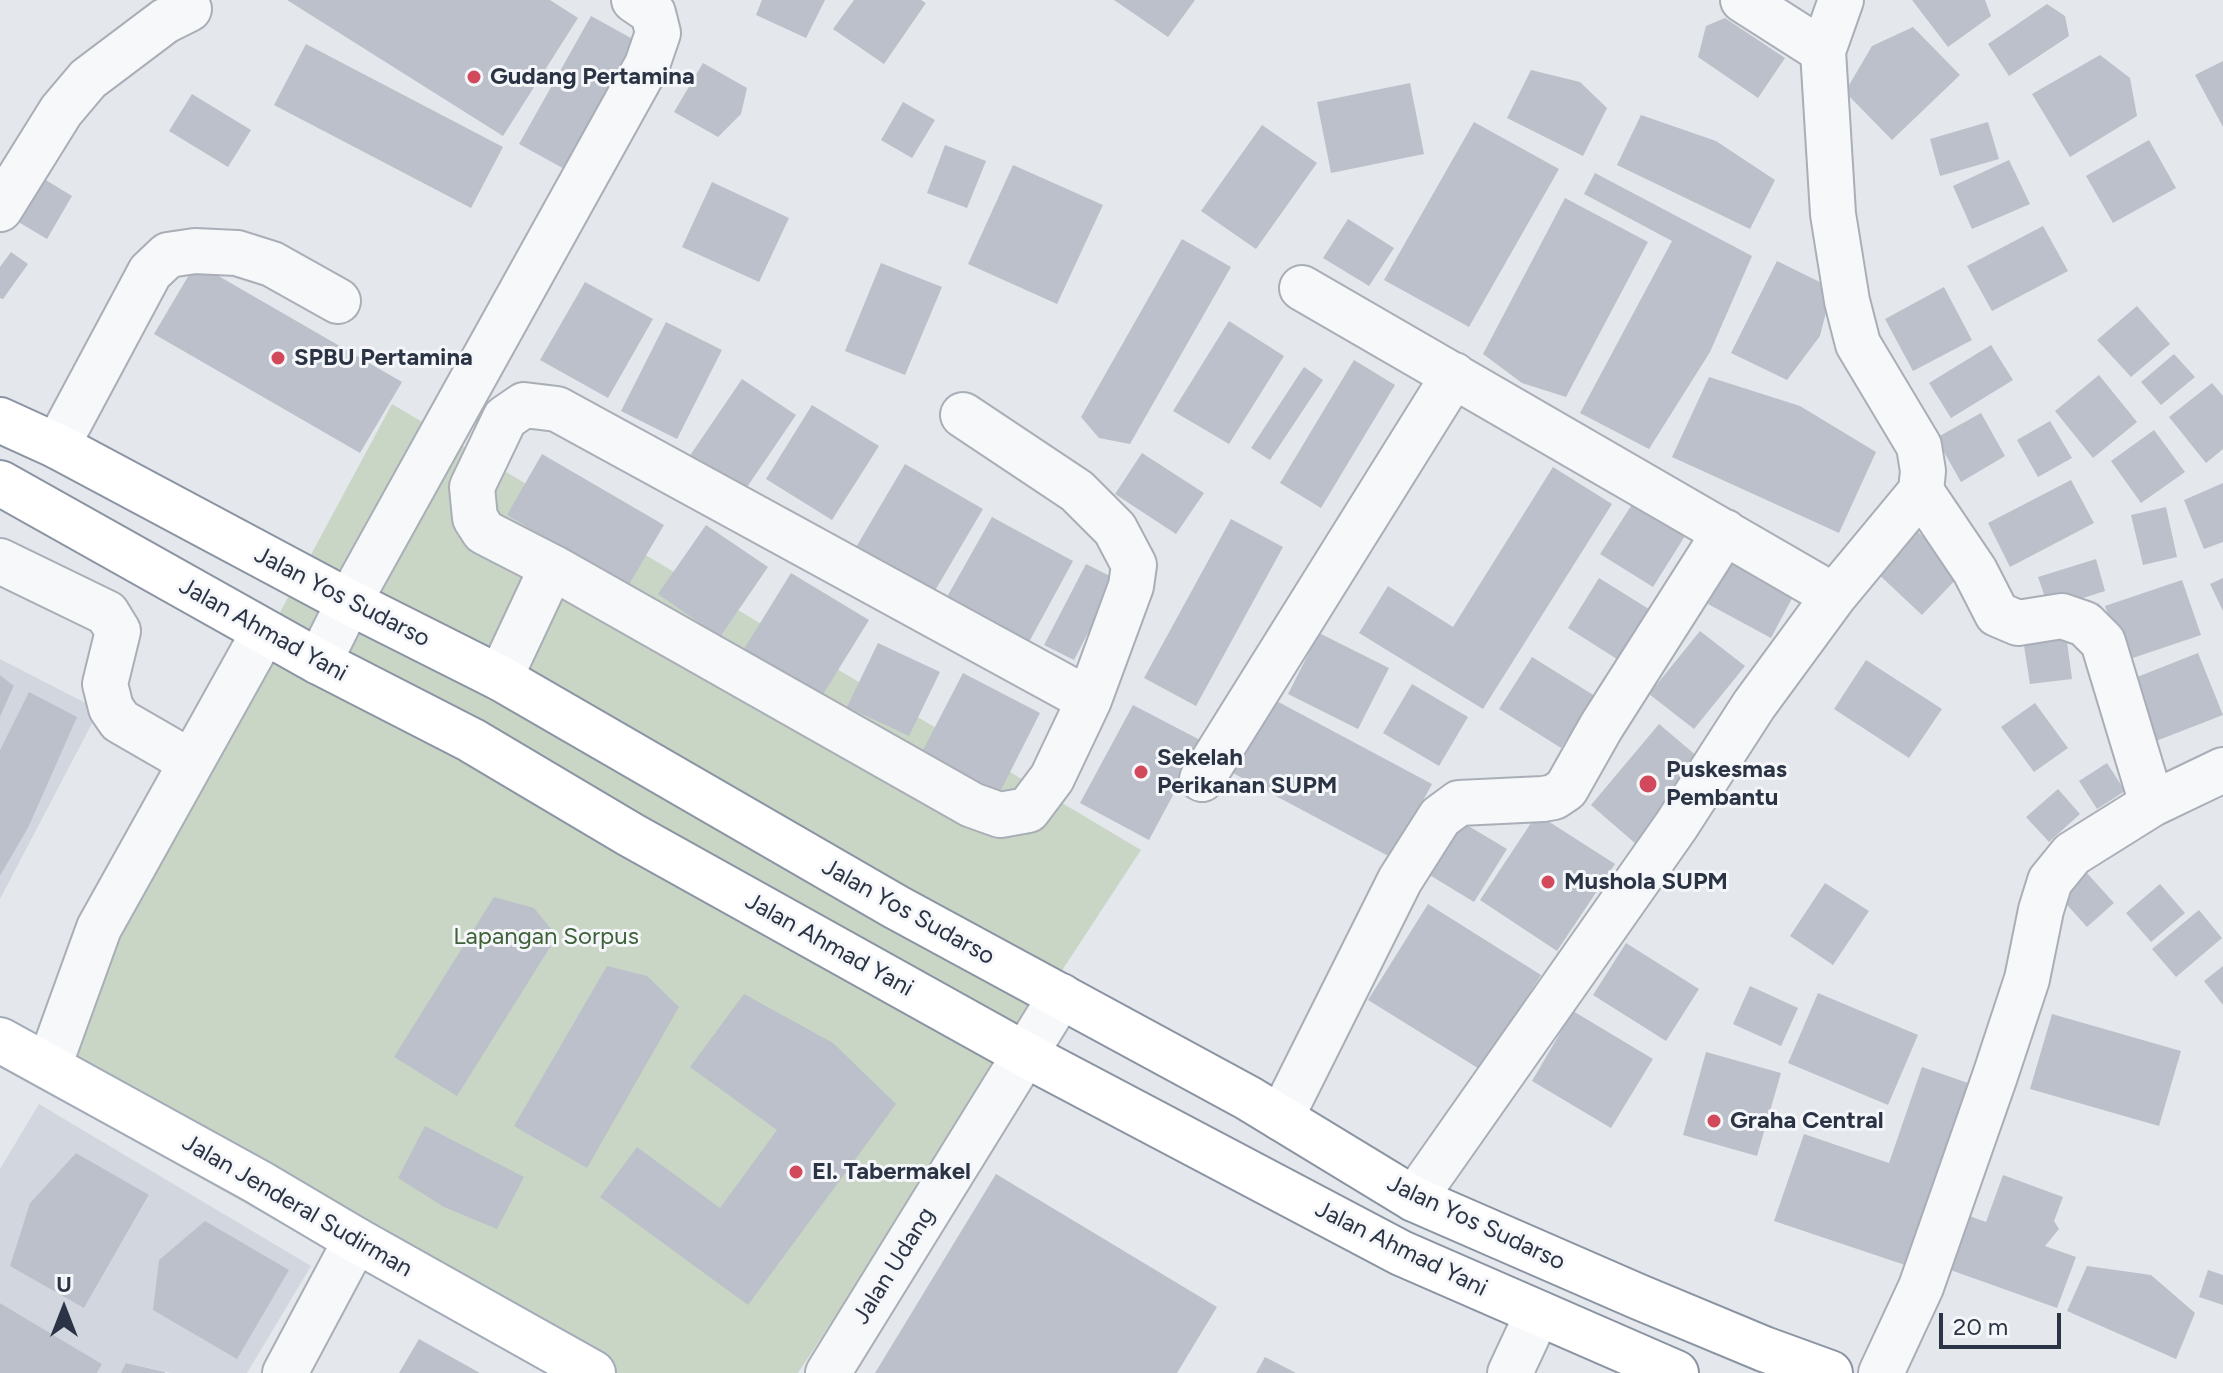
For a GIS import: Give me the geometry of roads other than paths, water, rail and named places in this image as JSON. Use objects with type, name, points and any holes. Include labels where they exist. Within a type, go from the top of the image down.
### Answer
[{"type":"main road","name":"Jalan Yos Sudarso","points":[[0,420],[57,446],[349,602],[500,678],[896,907],[1281,1118],[1414,1199],[1639,1297],[1830,1373]]},
{"type":"main road","name":"Jalan Ahmad Yani","points":[[0,483],[264,632],[471,740],[631,835],[1026,1055],[1401,1253],[1676,1373]]},
{"type":"main road","name":"Jalan Jenderal Sudirman","points":[[0,1040],[258,1182],[593,1373]]},
{"type":"street","points":[[319,662],[349,602],[647,65],[658,33],[653,13],[634,0]]},
{"type":"street","points":[[1743,0],[1823,51]]},
{"type":"street","points":[[1414,1199],[1676,826],[1754,705],[1834,596],[1921,491],[1923,471],[1919,446],[1858,344],[1847,301],[1833,214],[1823,51],[1841,0]]},
{"type":"street","points":[[0,209],[61,111],[88,79],[165,21],[189,9]]},
{"type":"street","points":[[57,446],[150,272],[168,255],[195,251],[237,253],[272,264],[338,301]]},
{"type":"street","points":[[1302,288],[1834,596]]},
{"type":"street","points":[[1202,779],[1454,375]]},
{"type":"street","points":[[963,415],[1077,491],[1115,529],[1134,565],[1131,586],[1089,700],[1052,778],[1028,810],[1000,815],[972,805],[552,567],[484,532],[475,518],[472,487],[505,418],[524,405],[557,409],[1089,700]]},
{"type":"street","points":[[1921,491],[1975,571],[1997,614],[2018,623],[2062,616],[2085,624],[2103,642],[2152,804]]},
{"type":"street","points":[[1281,1118],[1400,880],[1440,817],[1459,803],[1543,799],[1554,797],[1566,789],[1601,727],[1725,532]]},
{"type":"street","points":[[0,561],[107,613],[118,631],[105,684],[111,708],[120,721],[191,762]]},
{"type":"street","points":[[500,678],[552,567]]},
{"type":"street","points":[[49,1066],[99,928],[264,632]]},
{"type":"street","points":[[1881,1373],[1921,1287],[1995,1076],[2027,979],[2050,881],[2072,854],[2152,804],[2223,770]]},
{"type":"street","name":"Jalan Udang","points":[[828,1373],[1061,996]]},
{"type":"street","points":[[285,1373],[356,1240]]},
{"type":"street","points":[[1510,1373],[1538,1313]]},
{"type":"place","name":"Gudang Pertamina","points":[[474,77]]},
{"type":"place","name":"SPBU Pertamina","points":[[278,358]]},
{"type":"place","name":"Sekelah Perikanan SUPM","points":[[1141,772]]},
{"type":"place","name":"Puskesmas Pembantu","points":[[1648,784]]},
{"type":"place","name":"Mushola SUPM","points":[[1548,882]]},
{"type":"place","name":"Graha Central","points":[[1714,1121]]},
{"type":"place","name":"El. Tabermakel","points":[[796,1172]]},
{"type":"park label","name":"Lapangan Sorpus","points":[[546,937]]}]
